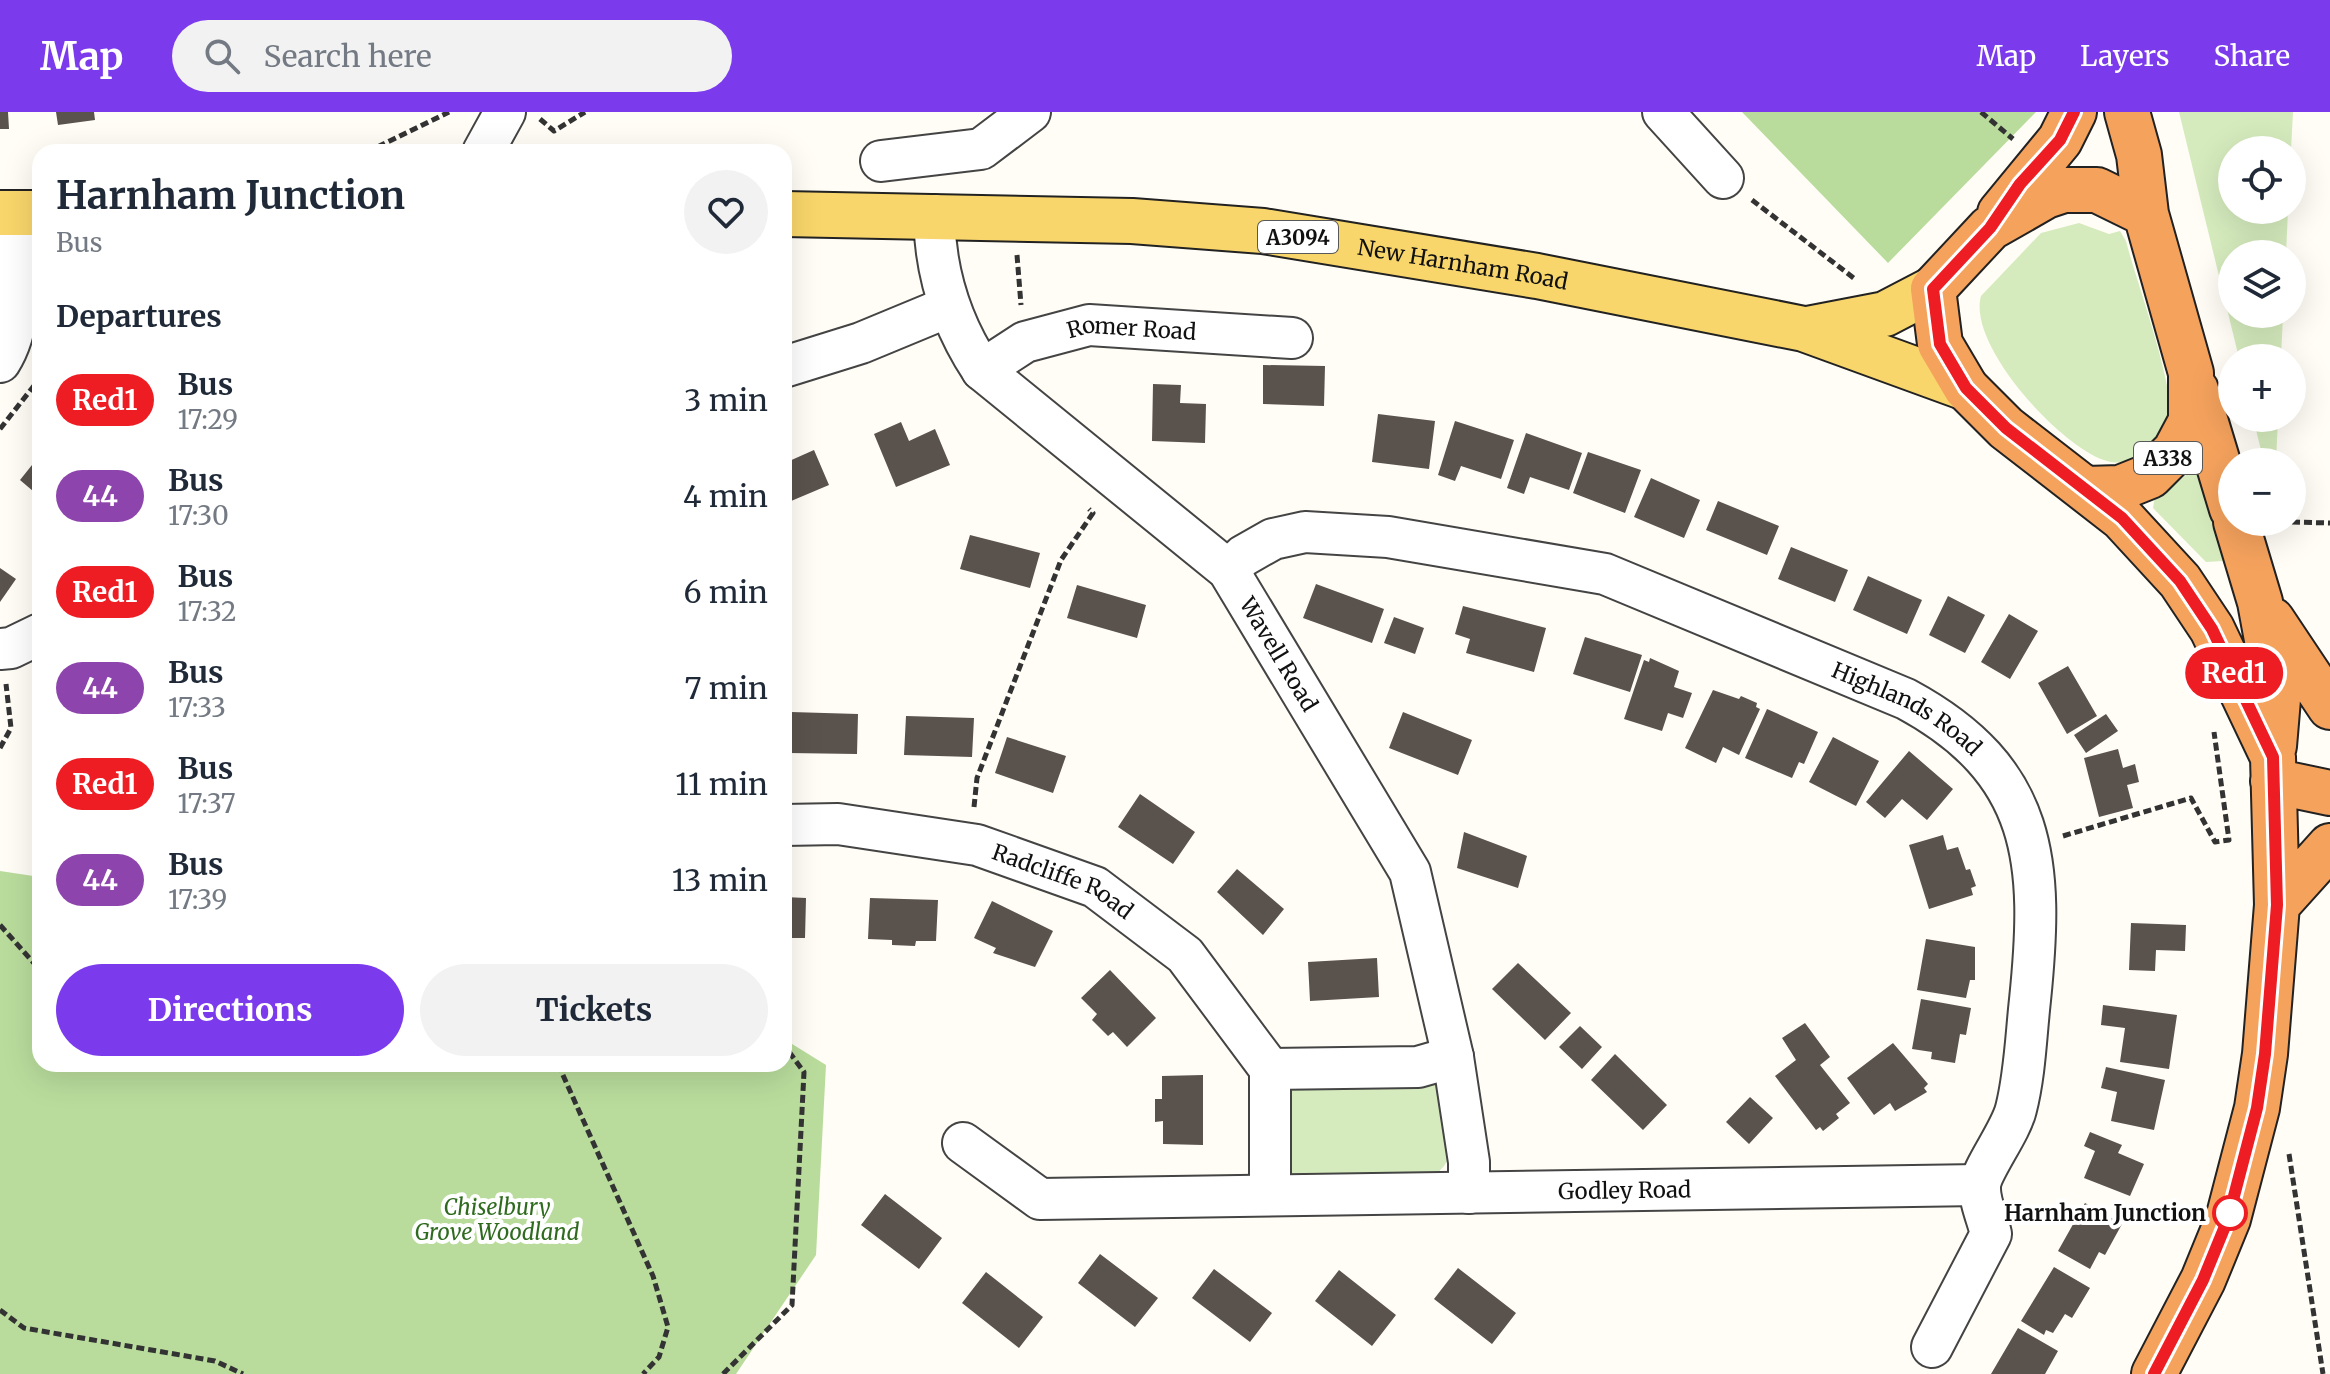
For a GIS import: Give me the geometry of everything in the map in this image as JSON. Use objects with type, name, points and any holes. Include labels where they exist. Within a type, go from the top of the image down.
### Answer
[{"type":"highway","points":[[2074,112],[2060,140],[2020,184],[1990,228],[1933,289],[1940,344],[1966,388],[2006,428],[2086,489],[2151,547],[2180,581],[2212,629],[2273,769],[2330,793]]},
{"type":"highway","points":[[2127,112],[2139,155],[2146,214]]},
{"type":"highway","points":[[1990,228],[2046,196],[2084,189],[2108,194],[2146,214]]},
{"type":"highway","name":"A338","points":[[2146,214],[2218,463]]},
{"type":"highway","name":"A338","points":[[2086,489],[2136,484],[2162,466],[2185,436],[2191,421],[2191,373]]},
{"type":"highway","points":[[2154,1374],[2203,1280],[2228,1219],[2246,1160],[2265,1054],[2277,905],[2273,769],[2278,699],[2260,602],[2240,536]]},
{"type":"highway","points":[[2260,602],[2330,707]]},
{"type":"highway","points":[[2277,905],[2330,846]]},
{"type":"main road","name":"New Harnham Road","points":[[792,214],[1132,221],[1263,231],[1537,276],[1804,329]]},
{"type":"main road","name":"A3094","points":[[1804,329],[1885,314],[1933,289]]},
{"type":"main road","name":"A3094","points":[[1804,329],[1966,388]]},
{"type":"street","points":[[487,144],[505,112]]},
{"type":"street","points":[[881,161],[981,149],[1030,112]]},
{"type":"street","points":[[1663,112],[1723,178]]},
{"type":"street","points":[[0,362],[11,345],[16,319],[19,213]]},
{"type":"street","name":"Wavell Road","points":[[934,215],[936,253],[948,307],[964,344],[982,370],[1228,570],[1410,872],[1453,1057],[1469,1162],[1469,1193]]},
{"type":"street","points":[[792,365],[861,343],[948,307]]},
{"type":"street","name":"Romer Road","points":[[982,370],[1025,342],[1089,325],[1292,338]]},
{"type":"street","name":"Highlands Road","points":[[1228,570],[1243,556],[1273,539],[1305,532],[1388,537],[1605,574],[1906,699],[1946,720],[1982,751],[2032,845],[2037,881],[2037,932],[2016,1111],[1980,1185]]},
{"type":"street","points":[[3,666],[32,641]]},
{"type":"street","name":"Radcliffe Road","points":[[792,825],[838,824],[969,844],[1095,887],[1185,955],[1270,1069]]},
{"type":"street","points":[[1270,1195],[1270,1069],[1418,1067],[1453,1057]]},
{"type":"street","name":"Godley Road","points":[[963,1143],[1040,1199],[1980,1185]]},
{"type":"street","points":[[1932,1347],[1991,1234],[1980,1185]]},
{"type":"path","points":[[383,144],[449,112]]},
{"type":"path","points":[[531,112],[554,131],[585,112]]},
{"type":"path","points":[[1981,112],[2017,142]]},
{"type":"path","points":[[1723,178],[1870,290],[1885,314]]},
{"type":"path","points":[[0,429],[32,388]]},
{"type":"path","points":[[969,844],[977,778],[1061,560],[1093,513],[1084,505]]},
{"type":"path","points":[[2306,522],[2330,523]]},
{"type":"path","points":[[0,748],[11,728],[3,666]]},
{"type":"path","points":[[2032,845],[2191,798],[2215,842],[2229,840],[2213,721]]},
{"type":"path","points":[[0,925],[32,961]]},
{"type":"path","points":[[723,1374],[792,1305],[804,1072],[792,1056]]},
{"type":"path","points":[[562,1072],[648,1265],[668,1327],[659,1357],[643,1374]]},
{"type":"path","points":[[2289,1149],[2288,1164],[2323,1374]]},
{"type":"path","points":[[0,1310],[24,1328],[215,1361],[243,1374]]},
{"type":"green space","points":[[1742,112],[2036,112],[1888,263]]},
{"type":"green space","points":[[2179,112],[2293,112],[2292,136],[2218,136],[2218,224],[2287,224],[2287,240],[2218,240],[2218,272]]},
{"type":"green space","points":[[2079,223],[2109,234],[2120,231],[2126,241],[2162,362],[2170,407],[2169,422],[2160,437],[2138,460],[2107,461],[2066,437],[2043,416],[2003,366],[1988,341],[1981,317],[1981,296],[2041,233]]},
{"type":"green space","points":[[2232,328],[2282,328],[2282,344],[2236,344]]},
{"type":"green space","points":[[2256,432],[2277,432],[2277,448],[2260,448]]},
{"type":"green space","points":[[2193,469],[2204,475],[2218,518],[2218,536],[2224,536],[2230,554],[2223,561],[2206,562],[2153,508],[2155,496]]},
{"type":"green space","name":"Chiselbury Grove Woodland","points":[[0,871],[32,876],[32,1072],[792,1072],[792,1044],[826,1065],[816,1255],[736,1374],[0,1374]]},
{"type":"green space","points":[[1433,1079],[1444,1095],[1452,1129],[1448,1159],[1436,1175],[1289,1177],[1286,1090],[1292,1085]]},
{"type":"building","points":[[0,112],[8,112],[9,129],[0,129]]},
{"type":"building","points":[[56,112],[94,112],[95,120],[58,125]]},
{"type":"building","points":[[1263,365],[1325,366],[1324,406],[1263,404]]},
{"type":"building","points":[[1153,384],[1181,385],[1180,403],[1206,404],[1205,443],[1152,441]]},
{"type":"building","points":[[1378,414],[1435,421],[1429,469],[1372,462]]},
{"type":"building","points":[[1455,421],[1514,440],[1501,479],[1461,466],[1455,481],[1438,475]]},
{"type":"building","points":[[901,422],[909,441],[935,429],[950,465],[896,487],[874,434]]},
{"type":"building","points":[[1526,433],[1582,453],[1569,490],[1530,477],[1524,494],[1507,488]]},
{"type":"building","points":[[814,450],[829,485],[792,501],[792,460]]},
{"type":"building","points":[[1588,452],[1641,470],[1625,513],[1573,493]]},
{"type":"building","points":[[32,465],[32,490],[20,480]]},
{"type":"building","points":[[1651,478],[1700,500],[1684,538],[1634,517]]},
{"type":"building","points":[[1718,501],[1779,526],[1767,555],[1706,530]]},
{"type":"building","points":[[970,535],[1040,553],[1030,588],[960,569]]},
{"type":"building","points":[[1791,547],[1848,570],[1835,602],[1778,579]]},
{"type":"building","points":[[0,568],[16,579],[0,602]]},
{"type":"building","points":[[1868,576],[1922,600],[1907,634],[1853,610]]},
{"type":"building","points":[[1316,584],[1384,609],[1372,643],[1303,618]]},
{"type":"building","points":[[1077,585],[1146,605],[1137,638],[1067,618]]},
{"type":"building","points":[[1948,596],[1985,615],[1965,653],[1929,635]]},
{"type":"building","points":[[1463,606],[1546,628],[1534,672],[1466,653],[1470,639],[1455,634]]},
{"type":"building","points":[[2009,614],[2038,631],[2010,679],[1981,662]]},
{"type":"building","points":[[1394,617],[1424,628],[1415,654],[1384,643]]},
{"type":"building","points":[[1585,637],[1642,655],[1630,692],[1573,674]]},
{"type":"building","points":[[1650,658],[1679,671],[1674,687],[1692,693],[1683,718],[1668,713],[1662,731],[1624,719],[1644,660],[1649,662]]},
{"type":"building","points":[[2068,666],[2097,716],[2067,734],[2038,683]]},
{"type":"building","points":[[1713,690],[1739,699],[1741,696],[1757,703],[1756,707],[1760,709],[1739,755],[1723,747],[1716,763],[1685,748]]},
{"type":"building","points":[[1767,709],[1818,732],[1804,764],[1799,762],[1792,778],[1745,758]]},
{"type":"building","points":[[792,712],[858,714],[857,754],[792,753]]},
{"type":"building","points":[[1403,712],[1472,740],[1458,775],[1389,748]]},
{"type":"building","points":[[2106,714],[2118,731],[2086,753],[2074,735]]},
{"type":"building","points":[[906,716],[974,718],[972,757],[904,755]]},
{"type":"building","points":[[1007,737],[1066,756],[1053,793],[995,773]]},
{"type":"building","points":[[1833,737],[1879,761],[1856,806],[1809,782]]},
{"type":"building","points":[[2118,749],[2123,768],[2135,764],[2139,782],[2127,785],[2133,808],[2099,817],[2084,758]]},
{"type":"building","points":[[1909,751],[1953,789],[1927,820],[1902,799],[1885,818],[1866,802]]},
{"type":"building","points":[[1140,794],[1195,832],[1173,864],[1118,827]]},
{"type":"building","points":[[1464,832],[1527,856],[1518,888],[1457,868]]},
{"type":"building","points":[[1943,835],[1947,850],[1958,847],[1976,886],[1971,888],[1973,895],[1929,909],[1909,845]]},
{"type":"building","points":[[1237,869],[1284,909],[1263,935],[1217,892]]},
{"type":"building","points":[[792,897],[806,898],[805,938],[792,938]]},
{"type":"building","points":[[870,898],[938,900],[936,941],[916,941],[915,946],[892,945],[892,940],[868,939]]},
{"type":"building","points":[[992,901],[1053,931],[1035,967],[993,953],[996,948],[974,938]]},
{"type":"building","points":[[2131,923],[2186,925],[2185,951],[2156,950],[2155,971],[2129,970]]},
{"type":"building","points":[[1926,939],[1975,947],[1975,980],[1970,980],[1966,998],[1917,990]]},
{"type":"building","points":[[1377,958],[1379,997],[1310,1001],[1308,962]]},
{"type":"building","points":[[1518,963],[1571,1013],[1545,1040],[1492,989]]},
{"type":"building","points":[[1110,970],[1156,1018],[1127,1047],[1113,1032],[1108,1036],[1092,1020],[1097,1014],[1081,998]]},
{"type":"building","points":[[1921,999],[1971,1008],[1966,1035],[1960,1034],[1955,1063],[1931,1059],[1932,1052],[1912,1049]]},
{"type":"building","points":[[2103,1005],[2177,1015],[2169,1069],[2120,1062],[2125,1028],[2101,1025]]},
{"type":"building","points":[[1805,1023],[1830,1057],[1820,1065],[1850,1103],[1836,1114],[1839,1118],[1823,1131],[1820,1127],[1816,1130],[1775,1076],[1796,1060],[1782,1038]]},
{"type":"building","points":[[1580,1026],[1602,1047],[1582,1069],[1559,1047]]},
{"type":"building","points":[[1893,1043],[1928,1084],[1924,1088],[1927,1092],[1895,1111],[1890,1103],[1874,1115],[1847,1078]]},
{"type":"building","points":[[1615,1054],[1667,1105],[1643,1130],[1591,1080]]},
{"type":"building","points":[[2106,1067],[2165,1080],[2154,1130],[2111,1121],[2117,1092],[2101,1088]]},
{"type":"building","points":[[1203,1075],[1203,1145],[1163,1144],[1163,1121],[1155,1122],[1155,1099],[1162,1099],[1162,1076]]},
{"type":"building","points":[[1750,1097],[1773,1118],[1749,1144],[1726,1122]]},
{"type":"building","points":[[2090,1132],[2122,1145],[2118,1153],[2144,1164],[2130,1196],[2084,1178],[2095,1151],[2084,1146]]},
{"type":"building","points":[[885,1194],[942,1238],[919,1269],[861,1225]]},
{"type":"building","points":[[2085,1203],[2122,1224],[2105,1255],[2099,1252],[2090,1269],[2058,1251]]},
{"type":"building","points":[[1100,1254],[1158,1298],[1135,1327],[1078,1283]]},
{"type":"building","points":[[2054,1267],[2090,1288],[2072,1318],[2065,1314],[2053,1333],[2046,1330],[2044,1335],[2021,1321]]},
{"type":"building","points":[[1458,1268],[1516,1313],[1492,1344],[1434,1299]]},
{"type":"building","points":[[1214,1269],[1272,1313],[1250,1342],[1192,1298]]},
{"type":"building","points":[[1339,1270],[1396,1315],[1372,1346],[1315,1301]]},
{"type":"building","points":[[986,1272],[1043,1317],[1019,1348],[962,1303]]},
{"type":"building","points":[[2018,1328],[2058,1351],[2045,1374],[1991,1374]]},
{"type":"bus line","name":"Red1","points":[[2074,112],[2060,140],[2020,184],[1990,228],[1933,289],[1936,332],[1948,360],[1966,388],[2006,428],[2122,518],[2180,581],[2212,629],[2273,757],[2277,905],[2274,965],[2257,1108],[2246,1160],[2228,1219],[2203,1280],[2154,1374]]},
{"type":"place","name":"Harnham Junction","points":[[2230,1213]]}]
